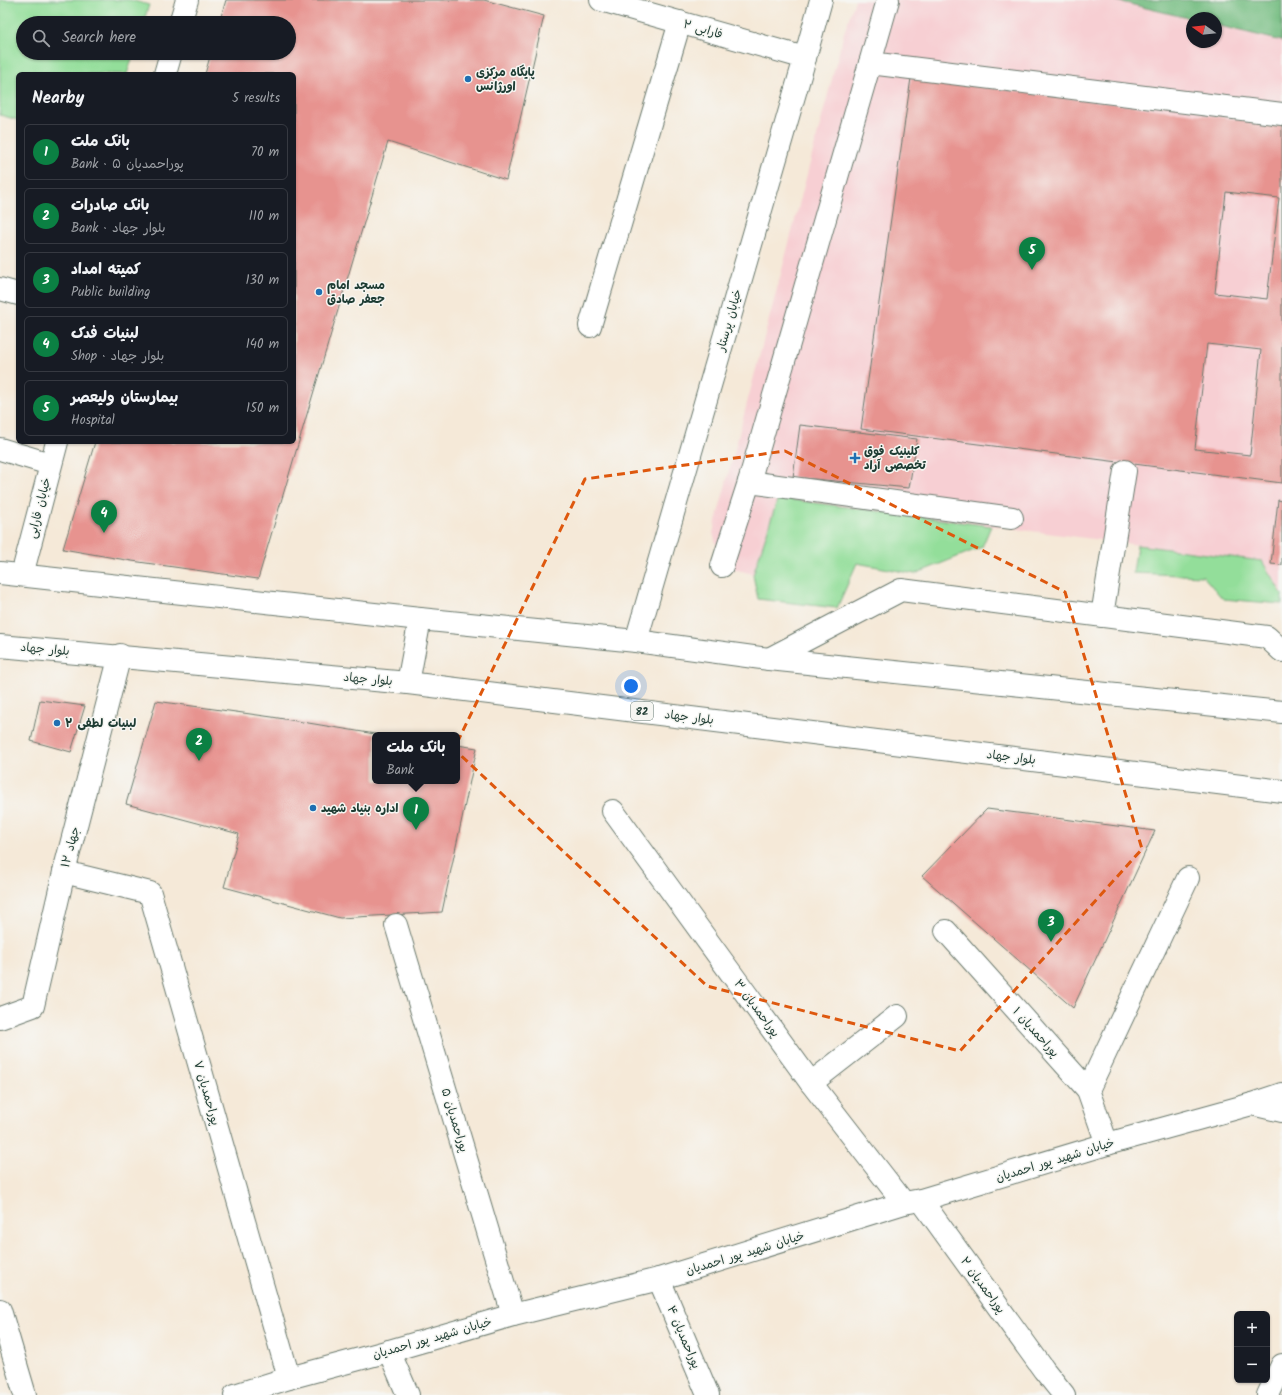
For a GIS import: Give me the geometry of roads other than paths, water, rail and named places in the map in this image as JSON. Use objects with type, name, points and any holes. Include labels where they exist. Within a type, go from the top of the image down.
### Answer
[{"type":"street","points":[[182,16],[187,0]]},
{"type":"street","name":"فارابی ۲","points":[[600,0],[805,58]]},
{"type":"street","name":"خیابان پرستار","points":[[636,641],[821,0]]},
{"type":"street","points":[[722,566],[749,482],[888,0]]},
{"type":"street","points":[[590,326],[680,22]]},
{"type":"street","points":[[166,72],[169,60]]},
{"type":"street","points":[[870,63],[1282,114]]},
{"type":"street","points":[[0,289],[16,293]]},
{"type":"street","name":"خیابان فارابی","points":[[22,575],[56,444]]},
{"type":"street","points":[[0,449],[50,464]]},
{"type":"street","points":[[1102,616],[1124,471]]},
{"type":"street","points":[[749,482],[1012,518]]},
{"type":"street","points":[[0,573],[636,641],[769,659],[1282,712]]},
{"type":"street","points":[[769,659],[900,590],[1267,637],[1282,651]]},
{"type":"street","points":[[408,682],[420,619]]},
{"type":"street","name":"بلوار جهاد","points":[[0,646],[120,655],[408,682],[1282,792]]},
{"type":"street","name":"جهاد ۱۲","points":[[0,1018],[32,1006],[64,872],[120,655]]},
{"type":"street","name":"پوراحمدیان ۳","points":[[613,811],[812,1083],[912,1202]]},
{"type":"street","name":"پوراحمدیان ۷","points":[[64,872],[150,893],[289,1378]]},
{"type":"street","points":[[1088,1090],[1188,878]]},
{"type":"street","name":"پوراحمدیان ۵","points":[[396,925],[513,1314]]},
{"type":"street","name":"پوراحمدیان ۱","points":[[946,930],[1088,1090],[1107,1144]]},
{"type":"street","points":[[812,1083],[896,1016]]},
{"type":"street","name":"خیابان شهید پور احمدیان","points":[[235,1395],[289,1378],[389,1351],[513,1314],[659,1279],[1107,1144],[1252,1104],[1282,1094]]},
{"type":"street","points":[[1252,1104],[1282,1111]]},
{"type":"street","name":"پوراحمدیان ۲","points":[[912,1202],[1064,1395]]},
{"type":"street","name":"پوراحمدیان ۴","points":[[659,1279],[708,1395]]},
{"type":"street","points":[[0,1310],[25,1395]]},
{"type":"street","points":[[389,1351],[408,1395]]},
{"type":"street","points":[[1268,1395],[1282,1365]]},
{"type":"place","name":"پایگاه مرکزی اورژانس","points":[[468,79]]},
{"type":"place","name":"بیمارستان ولیعصر","points":[[1032,270]]},
{"type":"place","name":"مسجد امام جعفر صادق","points":[[319,292]]},
{"type":"place","name":"کلینیک فوق تخصصی آراد","points":[[855,458]]},
{"type":"place","name":"لبنیات فدک","points":[[104,533]]},
{"type":"place","name":"لبنیات لطفی ۲","points":[[57,723]]},
{"type":"place","name":"بانک صادرات","points":[[199,761]]},
{"type":"place","name":"اداره بنیاد شهید","points":[[313,808]]},
{"type":"place","name":"بانک ملت","points":[[416,830]]},
{"type":"place","name":"کمیته امداد","points":[[1051,942]]}]
